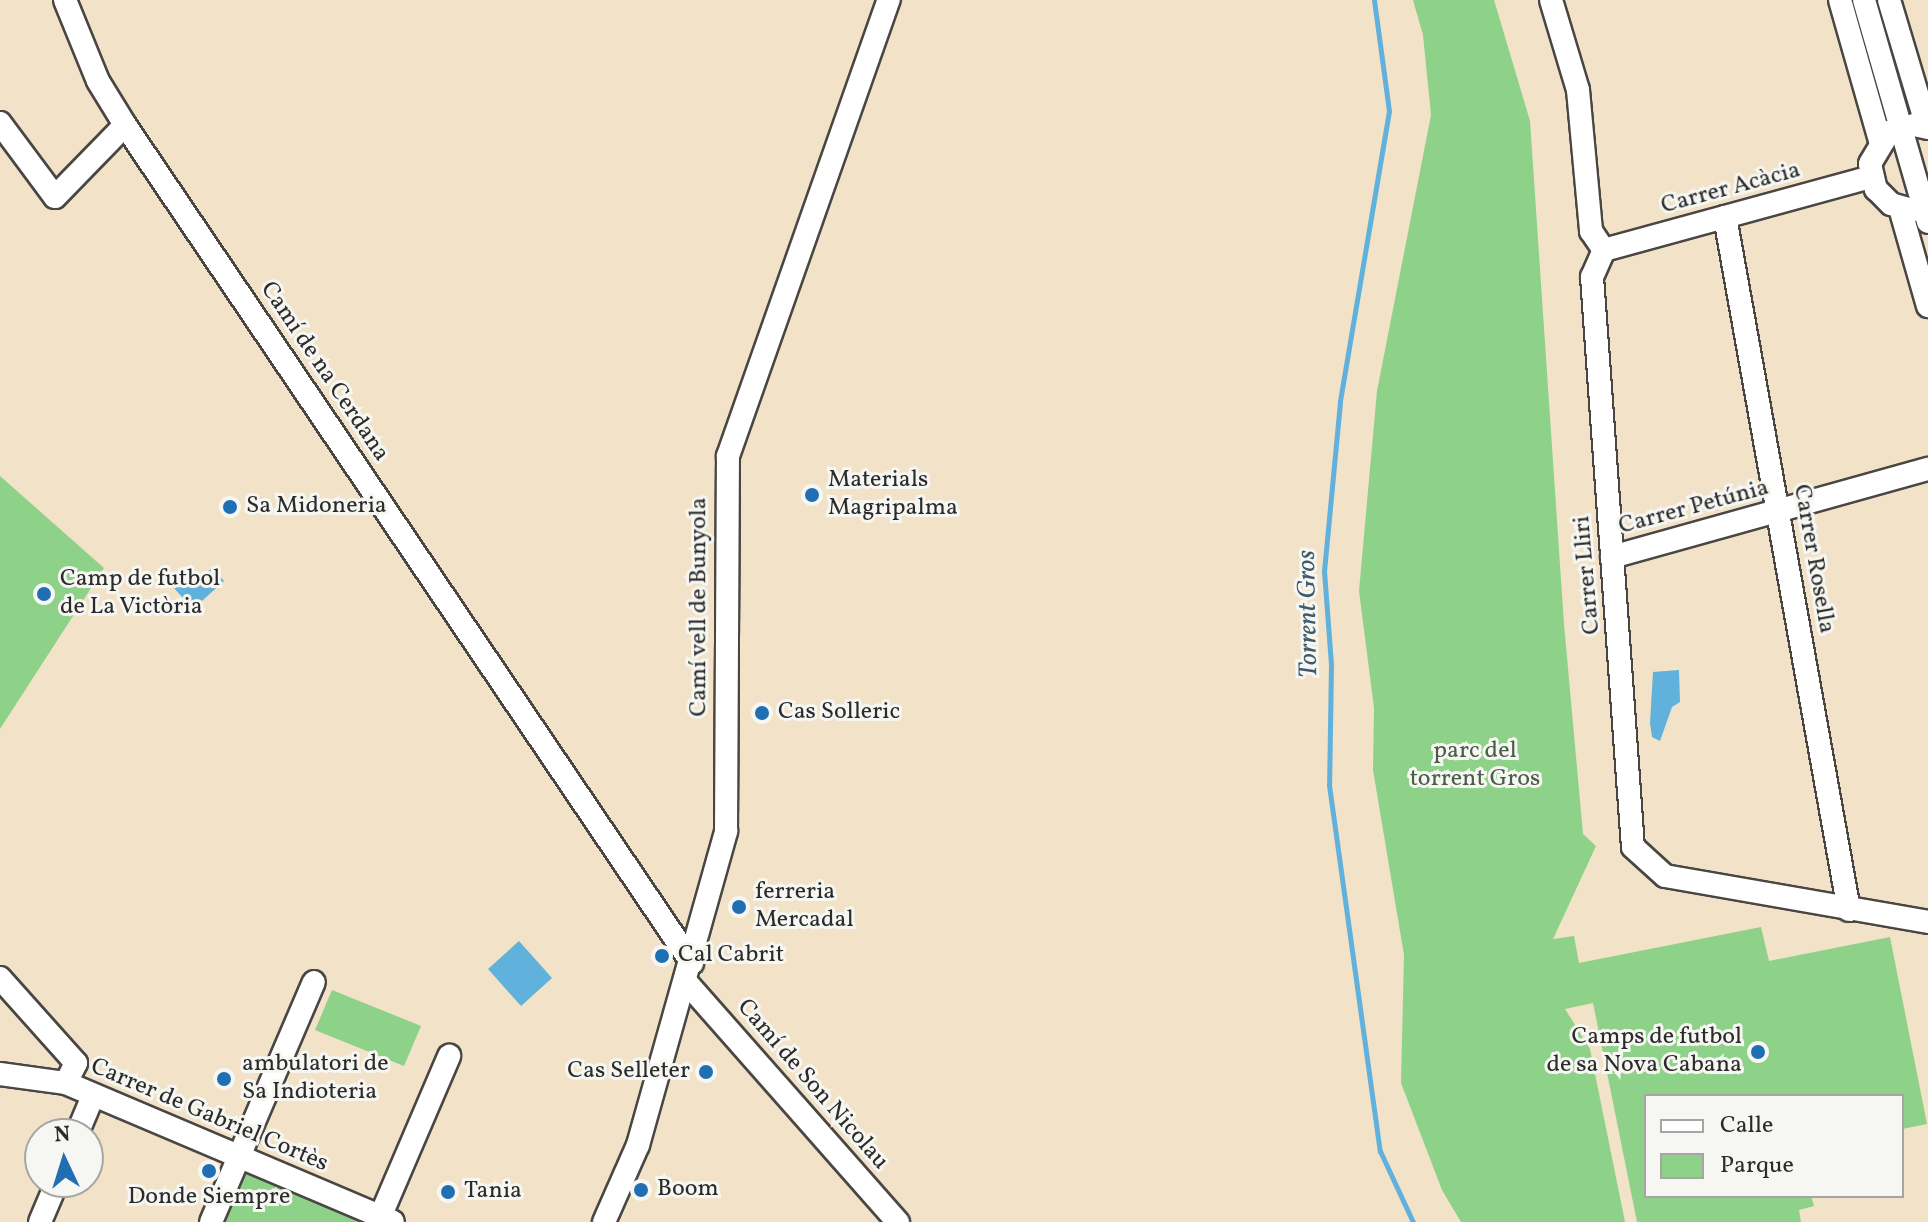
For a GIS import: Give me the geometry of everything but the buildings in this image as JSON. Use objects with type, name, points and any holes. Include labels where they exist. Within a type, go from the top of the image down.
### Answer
[{"type":"street","name":"Camí de na Cerdana","points":[[65,0],[98,81],[125,125],[689,973]]},
{"type":"street","name":"Camí vell de Bunyola","points":[[604,1222],[638,1145],[689,973],[726,831],[728,456],[889,0]]},
{"type":"street","points":[[1551,0],[1578,90],[1591,231],[1604,250]]},
{"type":"street","points":[[1840,0],[1880,140]]},
{"type":"street","points":[[1864,0],[1901,127],[1927,212],[1900,208],[1882,197],[1871,177],[1873,151],[1880,140],[1901,127],[1928,128],[1889,0]]},
{"type":"street","points":[[0,123],[55,197],[125,125]]},
{"type":"street","name":"Carrer Acàcia","points":[[1604,250],[1871,177]]},
{"type":"street","points":[[1900,208],[1928,306]]},
{"type":"street","name":"Carrer Rosella","points":[[1725,217],[1849,910]]},
{"type":"street","name":"Carrer Lliri","points":[[1604,250],[1592,277],[1633,847],[1665,876],[1928,922]]},
{"type":"street","name":"Carrer Petúnia","points":[[1612,557],[1928,469]]},
{"type":"street","name":"Camí de Son Nicolau","points":[[689,973],[898,1222]]},
{"type":"street","points":[[0,978],[76,1063],[66,1083]]},
{"type":"street","points":[[211,1222],[314,982]]},
{"type":"street","points":[[384,1220],[449,1056]]},
{"type":"street","name":"Carrer de Gabriel Cortès","points":[[0,1074],[66,1083],[384,1220]]},
{"type":"street","points":[[84,1118],[93,1096]]},
{"type":"street","points":[[40,1222],[50,1198]]},
{"type":"green space","name":"parc del torrent Gros","points":[[1413,0],[1494,0],[1530,121],[1564,624],[1583,834],[1596,846],[1553,939],[1574,936],[1579,963],[1761,927],[1769,961],[1890,937],[1927,1124],[1904,1129],[1904,1094],[1644,1094],[1644,1198],[1812,1198],[1814,1206],[1799,1210],[1801,1222],[1637,1222],[1593,1003],[1565,1009],[1590,1049],[1625,1222],[1461,1222],[1442,1190],[1401,1083],[1404,955],[1373,770],[1374,708],[1359,591],[1377,391],[1431,115],[1423,35]]},
{"type":"green space","name":"Camp de futbol de La Victòria","points":[[0,476],[104,568],[0,729]]},
{"type":"green space","points":[[332,990],[421,1026],[404,1066],[315,1030]]},
{"type":"green space","points":[[239,1158],[378,1222],[211,1222]]},
{"type":"water","points":[[212,568],[224,581],[193,609],[173,587],[184,578],[192,586]]},
{"type":"water","points":[[1679,670],[1680,702],[1672,707],[1660,741],[1652,737],[1650,723],[1653,672]]},
{"type":"water","points":[[519,941],[552,978],[521,1006],[488,969]]},
{"type":"waterway","name":"Torrent Gros","points":[[1374,0],[1389,111],[1340,402],[1324,571],[1331,664],[1329,785],[1380,1151],[1413,1222]]},
{"type":"place","name":"Materials Magripalma","points":[[812,495]]},
{"type":"place","name":"Sa Midoneria","points":[[230,507]]},
{"type":"place","name":"Camp de futbol de La Victòria","points":[[44,594]]},
{"type":"place","name":"Cas Solleric","points":[[762,713]]},
{"type":"place","name":"ferreria Mercadal","points":[[739,907]]},
{"type":"place","name":"Cal Cabrit","points":[[662,956]]},
{"type":"place","name":"Camps de futbol de sa Nova Cabana","points":[[1758,1052]]},
{"type":"place","name":"Cas Selleter","points":[[706,1072]]},
{"type":"place","name":"ambulatori de Sa Indioteria","points":[[224,1079]]},
{"type":"place","name":"Donde Siempre","points":[[209,1171]]},
{"type":"place","name":"Boom","points":[[641,1190]]},
{"type":"place","name":"Tania","points":[[448,1192]]}]
